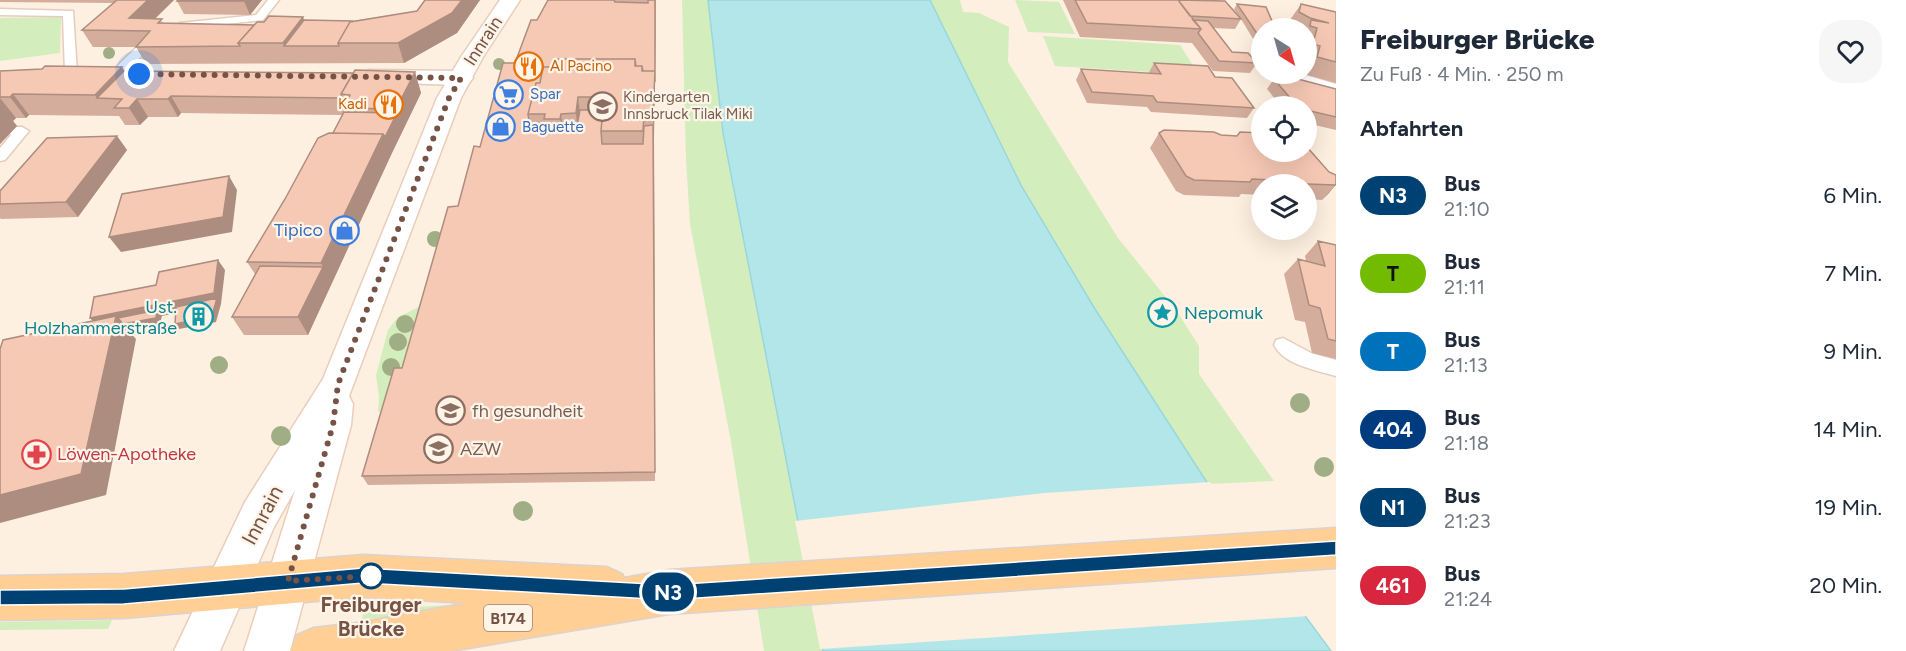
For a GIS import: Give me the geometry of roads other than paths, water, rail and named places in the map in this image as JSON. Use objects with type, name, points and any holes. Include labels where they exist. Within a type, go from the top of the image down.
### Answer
[{"type":"main road","name":"Innrain","points":[[197,651],[260,515],[338,384],[449,98],[510,0]]},
{"type":"main road","points":[[62,74],[152,74]]},
{"type":"main road","points":[[353,77],[461,78]]},
{"type":"main road","name":"Innrain","points":[[267,651],[333,425],[338,384]]},
{"type":"main road","name":"B174","points":[[313,651],[357,646],[669,592],[1336,548]]},
{"type":"main road","name":"B174","points":[[0,598],[124,597],[363,576],[669,592]]},
{"type":"lane","points":[[173,27],[259,18],[274,0]]},
{"type":"lane","points":[[0,12],[69,13],[62,74]]},
{"type":"lane","points":[[116,74],[143,48]]},
{"type":"lane","points":[[1317,82],[1336,88]]},
{"type":"lane","points":[[0,157],[21,131],[12,131]]},
{"type":"lane","points":[[1283,345],[1305,359],[1336,368]]},
{"type":"water","points":[[708,0],[930,0],[1022,187],[1095,309],[1208,484],[1331,651],[823,651],[723,133]]},
{"type":"place","name":"Al Pacino","points":[[529,66]]},
{"type":"place","name":"Spar","points":[[509,94]]},
{"type":"place","name":"Kadi","points":[[388,104]]},
{"type":"place","name":"Kindergarten Innsbruck Tilak Miki","points":[[602,106]]},
{"type":"place","name":"Baguette","points":[[501,127]]},
{"type":"place","name":"Tipico","points":[[344,230]]},
{"type":"place","name":"Nepomuk","points":[[1163,313]]},
{"type":"place","name":"Ust. Holzhammerstraße","points":[[198,317]]},
{"type":"place","name":"fh gesundheit","points":[[451,411]]},
{"type":"place","name":"AZW","points":[[439,449]]},
{"type":"place","name":"Löwen-Apotheke","points":[[36,454]]},
{"type":"place","name":"Freiburger Brücke","points":[[371,576]]}]
